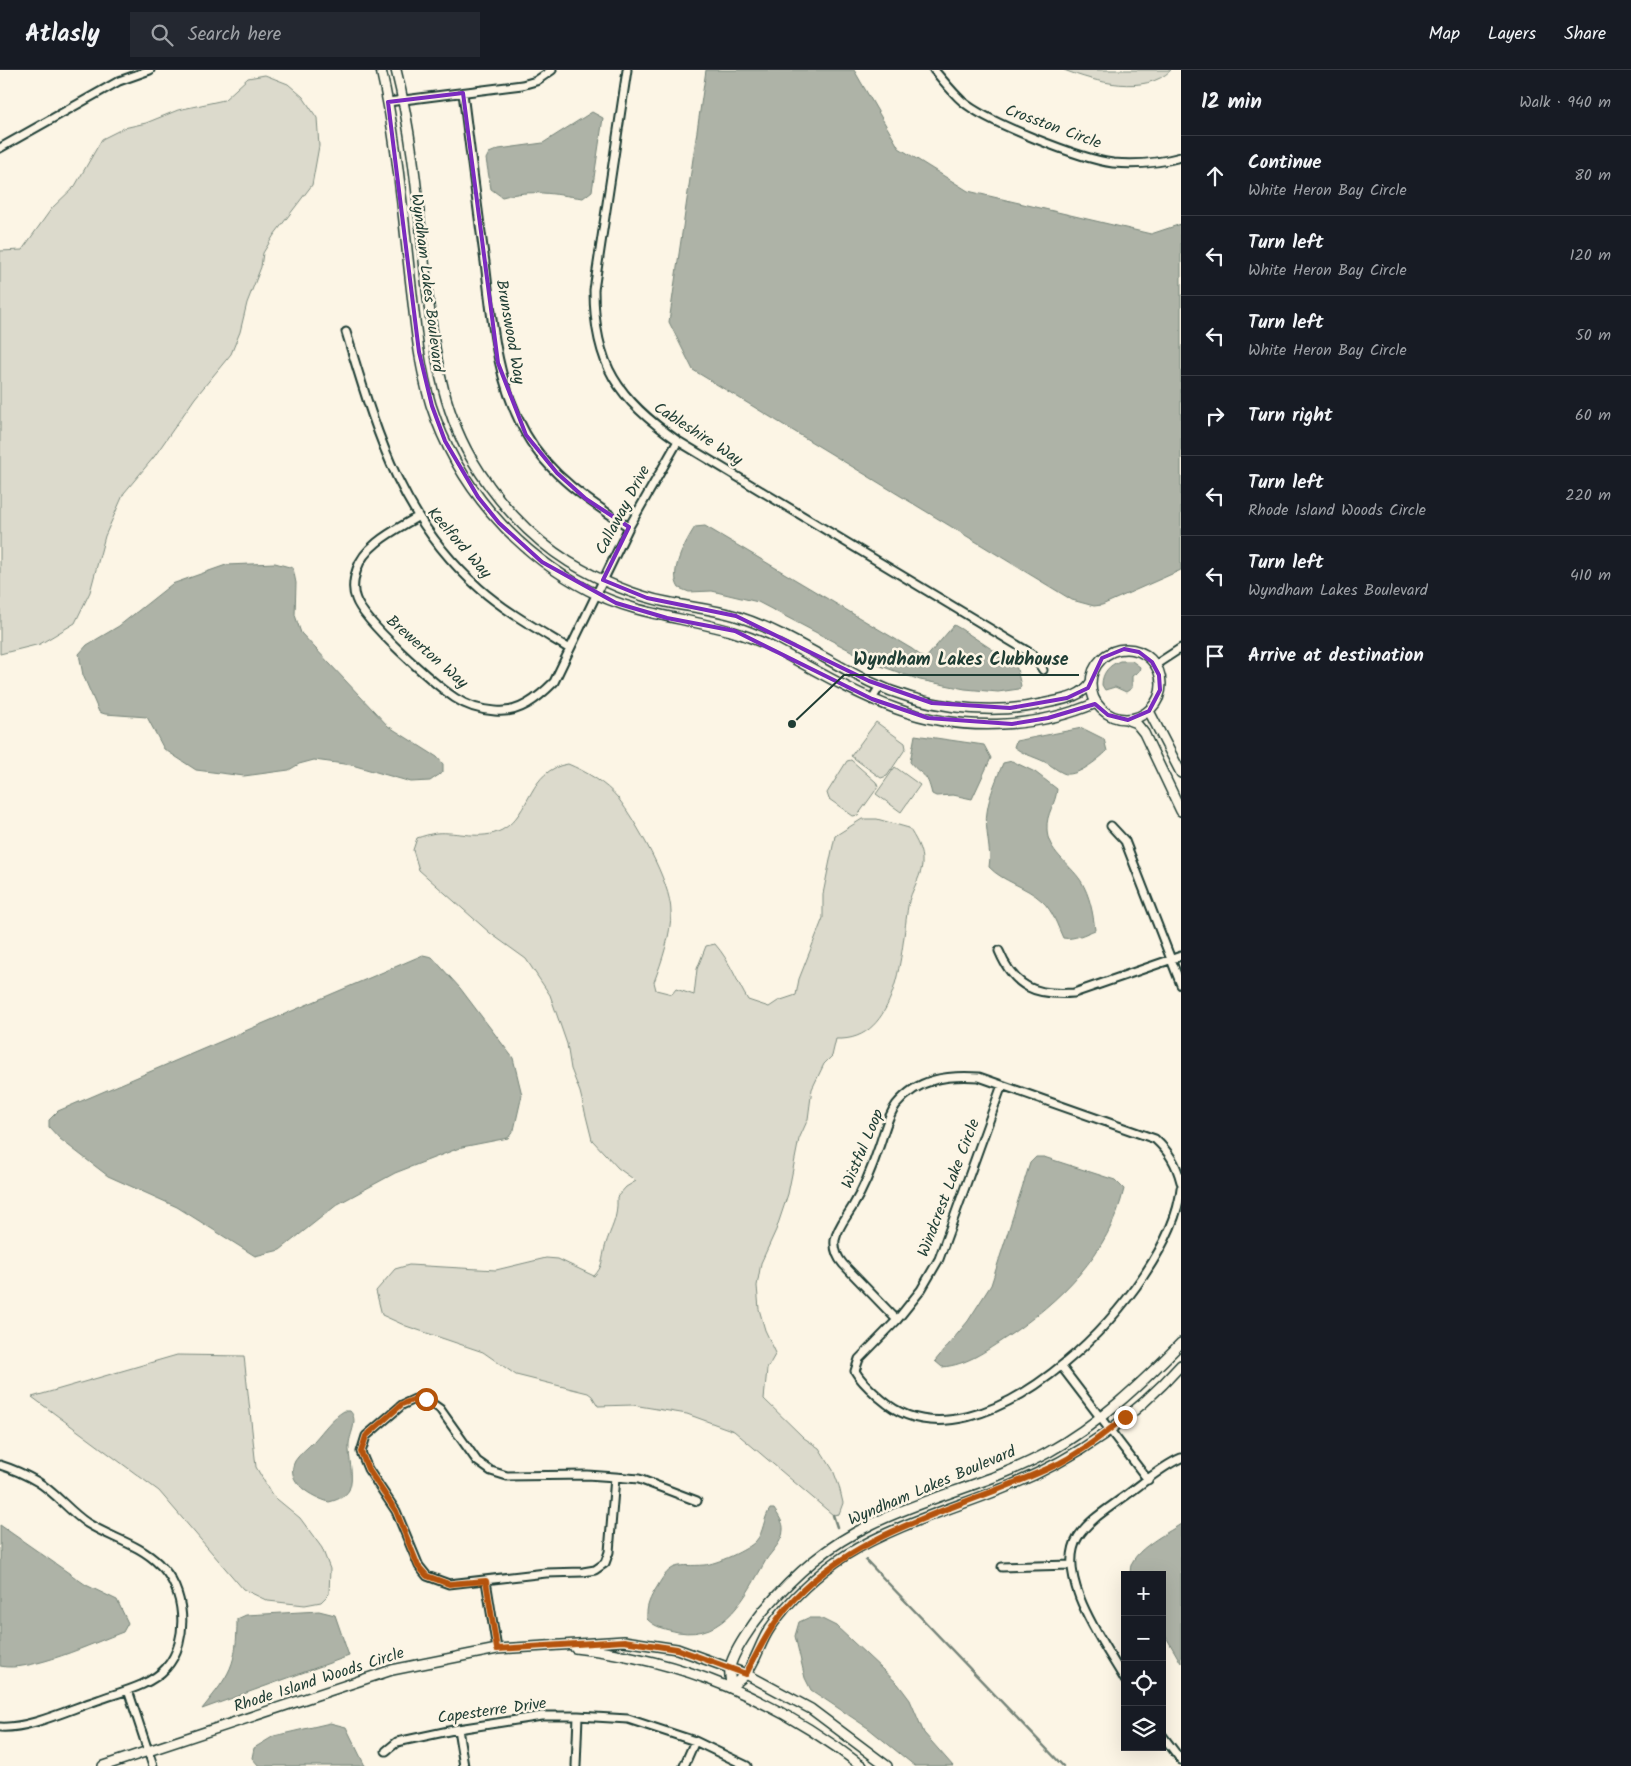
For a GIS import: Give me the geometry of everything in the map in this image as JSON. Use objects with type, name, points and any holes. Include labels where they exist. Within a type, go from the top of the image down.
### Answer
[{"type":"street","points":[[0,148],[111,85],[150,70]]},
{"type":"street","name":"Wyndham Lakes Boulevard","points":[[381,70],[388,102],[419,352],[432,406],[445,441],[473,490],[499,523],[542,562],[596,594],[643,612],[708,624],[751,638],[872,699],[928,718],[998,724],[1048,718],[1096,703]]},
{"type":"street","name":"Wyndham Lakes Boulevard","points":[[396,70],[403,100],[436,357],[446,401],[460,436],[491,489],[512,514],[551,550],[603,580],[647,598],[722,612],[766,627],[880,686],[932,703],[964,708],[1027,707],[1079,694],[1091,682]]},
{"type":"street","points":[[388,102],[522,85],[536,81],[552,70]]},
{"type":"street","name":"Cableshire Way","points":[[627,70],[594,290],[595,328],[608,369],[625,396],[646,418],[678,441],[1032,654],[1043,670]]},
{"type":"street","name":"Crosston Circle","points":[[934,70],[962,101],[986,117],[1087,157],[1113,162],[1158,163],[1181,157]]},
{"type":"street","name":"Brunswood Way","points":[[463,93],[493,331],[498,363],[508,396],[526,435],[556,473],[586,499],[628,527]]},
{"type":"street","name":"Keelford Way","points":[[346,332],[373,422],[394,476],[417,517],[445,553],[478,588],[511,613],[570,649]]},
{"type":"street","name":"Callaway Drive","points":[[596,594],[628,527],[678,441]]},
{"type":"street","name":"Brewerton Way","points":[[417,517],[379,541],[358,567],[354,585],[355,598],[363,612],[400,651],[456,698],[475,707],[497,712],[519,709],[539,698],[554,682],[596,594]]},
{"type":"street","points":[[1155,666],[1181,648]]},
{"type":"street","points":[[1128,720],[1149,711],[1156,702],[1160,690],[1159,675],[1155,666],[1139,652],[1127,649],[1116,651],[1099,662],[1091,682],[1096,703],[1106,714],[1128,720],[1136,724],[1144,733],[1181,812]]},
{"type":"street","points":[[872,699],[880,686]]},
{"type":"street","points":[[1149,711],[1181,773]]},
{"type":"street","points":[[1111,826],[1126,841],[1181,985]]},
{"type":"street","points":[[999,951],[1006,967],[1015,980],[1031,989],[1056,994],[1074,993],[1181,956]]},
{"type":"street","name":"Wistful Loop","points":[[896,1320],[836,1256],[835,1242],[840,1224],[852,1207],[869,1175],[887,1122],[896,1105],[911,1092],[932,1079],[952,1076],[979,1077],[1002,1085]]},
{"type":"street","points":[[1002,1085],[1154,1139],[1168,1151],[1177,1168],[1181,1182]]},
{"type":"street","name":"Windcrest Lake Circle","points":[[1002,1085],[939,1259],[921,1290],[896,1320],[859,1358],[856,1371],[861,1381],[892,1409],[913,1418],[937,1421],[970,1417],[1012,1399],[1061,1366],[1089,1343],[1112,1319],[1137,1285],[1162,1243],[1180,1200],[1181,1188]]},
{"type":"street","name":"Wyndham Lakes Boulevard","points":[[730,1667],[757,1619],[798,1572],[830,1548],[875,1522],[1020,1466],[1047,1453],[1101,1419],[1143,1382],[1181,1343]]},
{"type":"street","name":"Wyndham Lakes Boulevard","points":[[731,1687],[746,1674],[769,1628],[802,1590],[844,1556],[893,1531],[1011,1485],[1062,1462],[1110,1430],[1157,1391],[1181,1365]]},
{"type":"street","points":[[1061,1366],[1148,1480]]},
{"type":"street","points":[[616,1477],[609,1552],[605,1563],[596,1570],[546,1573],[449,1584],[427,1576],[418,1566],[396,1511],[368,1469],[361,1452],[366,1436],[402,1404],[415,1399],[426,1399],[440,1409],[478,1461],[491,1471],[507,1476],[587,1475],[616,1477],[639,1479],[697,1501]]},
{"type":"street","points":[[1121,1673],[1083,1604],[1074,1583],[1071,1565],[1075,1543],[1087,1525],[1181,1458]]},
{"type":"street","points":[[0,1464],[39,1482],[89,1524],[142,1551],[161,1565],[174,1587],[181,1608],[181,1633],[175,1654],[165,1668],[149,1680],[128,1690],[25,1724],[0,1727]]},
{"type":"street","points":[[1002,1567],[1071,1565]]},
{"type":"street","points":[[486,1581],[497,1649]]},
{"type":"street","name":"Rhode Island Woods Circle","points":[[103,1766],[392,1670],[497,1649],[624,1641],[677,1649],[746,1674],[811,1709],[887,1766]]},
{"type":"street","name":"Rhode Island Woods Circle","points":[[550,1645],[617,1652],[668,1665],[731,1687],[766,1703],[802,1724],[862,1766]]},
{"type":"street","points":[[730,1667],[731,1687]]},
{"type":"street","points":[[128,1690],[153,1766]]},
{"type":"street","name":"Capesterre Drive","points":[[386,1751],[396,1742],[458,1729],[542,1716],[578,1716],[628,1719],[696,1740],[747,1766]]},
{"type":"street","points":[[576,1766],[578,1716]]},
{"type":"street","points":[[458,1729],[464,1766]]},
{"type":"street","points":[[684,1766],[696,1740]]},
{"type":"street","points":[[1166,1740],[1181,1760]]},
{"type":"highlighted area","points":[[463,93],[498,363],[526,435],[557,473],[586,499],[629,527],[603,580],[647,598],[736,616],[869,681],[932,703],[1010,708],[1067,698],[1088,688],[1102,658],[1124,649],[1139,652],[1152,662],[1159,675],[1160,690],[1149,711],[1128,720],[1108,715],[1095,704],[1048,718],[1012,724],[928,718],[872,699],[735,631],[667,618],[616,603],[542,562],[499,523],[478,497],[445,441],[432,406],[419,352],[388,102]]},
{"type":"shaded area","points":[[706,70],[854,70],[899,148],[968,191],[1151,234],[1181,224],[1181,570],[1102,605],[1094,606],[1072,600],[693,370],[669,322]]},
{"type":"shaded area","points":[[1064,70],[1171,70],[1160,78],[1148,83],[1134,85],[1090,79]]},
{"type":"shaded area","points":[[265,75],[288,84],[303,97],[317,118],[319,146],[312,185],[274,235],[263,253],[261,267],[231,354],[195,398],[154,457],[124,493],[105,536],[90,592],[75,623],[40,644],[0,654],[0,251],[22,250],[52,208],[75,186],[102,139],[124,128],[146,123],[178,110],[224,100],[248,78]]},
{"type":"shaded area","points":[[592,112],[603,118],[592,191],[583,198],[533,193],[502,197],[491,189],[486,159],[489,153],[499,149],[543,143]]},
{"type":"shaded area","points":[[705,526],[912,649],[925,659],[954,625],[1016,665],[1021,686],[1019,689],[998,692],[965,689],[920,680],[878,665],[758,602],[712,591],[689,592],[679,588],[676,574],[679,557],[695,527]]},
{"type":"shaded area","points":[[275,563],[293,568],[296,583],[295,615],[301,633],[388,726],[437,757],[443,764],[443,772],[430,781],[411,782],[352,765],[314,760],[299,764],[289,770],[244,776],[196,770],[164,749],[147,717],[99,712],[83,675],[79,654],[87,645],[119,626],[172,584],[226,565]]},
{"type":"shaded area","points":[[1120,661],[1132,661],[1140,667],[1139,671],[1132,676],[1132,688],[1126,692],[1115,687],[1105,690],[1102,681],[1105,673],[1109,667]]},
{"type":"shaded area","points":[[876,722],[905,743],[906,748],[887,776],[881,778],[851,756]]},
{"type":"shaded area","points":[[1082,728],[1104,739],[1107,751],[1080,771],[1074,773],[1063,773],[1046,762],[1014,747],[1016,741]]},
{"type":"shaded area","points":[[915,735],[984,745],[991,758],[972,799],[953,795],[936,796],[932,794],[926,778],[910,762]]},
{"type":"shaded area","points":[[851,760],[876,782],[878,787],[858,815],[853,816],[829,799],[827,793],[847,761]]},
{"type":"shaded area","points":[[1012,761],[1035,772],[1057,789],[1047,823],[1048,837],[1055,851],[1081,881],[1091,905],[1095,930],[1075,937],[1063,938],[1052,914],[1042,901],[1029,891],[1001,877],[989,867],[990,854],[986,819],[988,806],[1003,763]]},
{"type":"shaded area","points":[[568,764],[595,778],[608,787],[618,798],[643,837],[659,869],[669,899],[671,921],[663,957],[654,982],[656,990],[672,994],[676,989],[694,995],[697,969],[706,946],[715,944],[729,964],[748,1000],[769,1007],[778,1001],[796,995],[799,979],[823,918],[823,894],[835,836],[862,819],[877,819],[909,828],[919,847],[921,871],[909,900],[899,969],[893,990],[885,1010],[873,1026],[857,1036],[836,1039],[832,1056],[824,1064],[812,1089],[808,1119],[799,1139],[788,1194],[776,1230],[761,1263],[757,1286],[759,1309],[765,1330],[776,1353],[767,1369],[764,1399],[804,1438],[819,1448],[833,1470],[839,1486],[843,1503],[839,1514],[833,1515],[734,1431],[687,1414],[633,1405],[598,1406],[588,1393],[516,1375],[483,1352],[406,1326],[382,1315],[376,1291],[395,1269],[409,1265],[496,1270],[546,1258],[558,1259],[594,1276],[601,1266],[615,1218],[617,1197],[626,1187],[636,1181],[618,1168],[592,1140],[580,1092],[571,1069],[567,1044],[550,995],[526,959],[490,933],[419,870],[413,850],[417,838],[431,834],[486,835],[502,830],[512,823],[537,783],[545,774],[555,768]]},
{"type":"shaded area","points":[[895,767],[920,785],[901,812],[876,794]]},
{"type":"shaded area","points":[[423,955],[432,957],[460,988],[513,1058],[522,1095],[514,1130],[508,1138],[462,1147],[395,1173],[338,1204],[280,1250],[255,1256],[177,1207],[108,1176],[60,1139],[49,1127],[49,1120],[58,1111]]},
{"type":"shaded area","points":[[1036,1157],[1044,1157],[1115,1180],[1124,1189],[1117,1213],[1107,1234],[1080,1274],[1046,1308],[984,1352],[960,1363],[942,1367],[935,1361],[968,1321],[991,1285],[1030,1163]]},
{"type":"shaded area","points":[[177,1355],[244,1356],[256,1467],[272,1495],[300,1518],[322,1548],[330,1569],[329,1594],[321,1602],[305,1605],[268,1601],[243,1589],[159,1491],[32,1397]]},
{"type":"shaded area","points":[[344,1411],[350,1411],[354,1418],[349,1444],[351,1485],[345,1495],[329,1502],[308,1492],[296,1482],[293,1476],[293,1469],[299,1455],[312,1444],[331,1421]]},
{"type":"shaded area","points":[[770,1509],[774,1509],[779,1516],[782,1522],[783,1534],[742,1600],[722,1622],[709,1629],[695,1633],[665,1629],[647,1619],[650,1599],[667,1572],[676,1567],[716,1562],[752,1545],[759,1537]]},
{"type":"shaded area","points":[[1181,1524],[1181,1663],[1166,1637],[1166,1571],[1131,1571],[1134,1560],[1140,1552]]},
{"type":"shaded area","points":[[0,1525],[86,1585],[117,1600],[128,1623],[123,1632],[62,1656],[44,1661],[13,1667],[0,1666]]},
{"type":"shaded area","points":[[319,1611],[335,1615],[349,1656],[202,1709],[230,1669],[237,1635],[237,1619],[246,1615]]},
{"type":"shaded area","points":[[808,1618],[820,1618],[836,1626],[898,1684],[910,1700],[924,1733],[953,1766],[915,1766],[868,1728],[811,1690],[805,1678],[795,1636],[799,1622]]},
{"type":"shaded area","points":[[330,1723],[346,1727],[365,1766],[259,1766],[252,1758],[254,1748],[274,1736]]},
{"type":"waterway","points":[[833,1515],[837,1527]]},
{"type":"waterway","points":[[866,1560],[1063,1766]]},
{"type":"place","name":"Wyndham Lakes Clubhouse","points":[[792,724]]},
{"type":"route","points":[[426,1399],[415,1399],[402,1404],[366,1436],[361,1452],[368,1469],[396,1511],[408,1536],[418,1566],[427,1576],[436,1581],[449,1584],[486,1581],[497,1649],[624,1641],[677,1649],[746,1674],[769,1628],[802,1590],[844,1556],[893,1531],[1011,1485],[1062,1462],[1094,1441],[1125,1417]]}]
